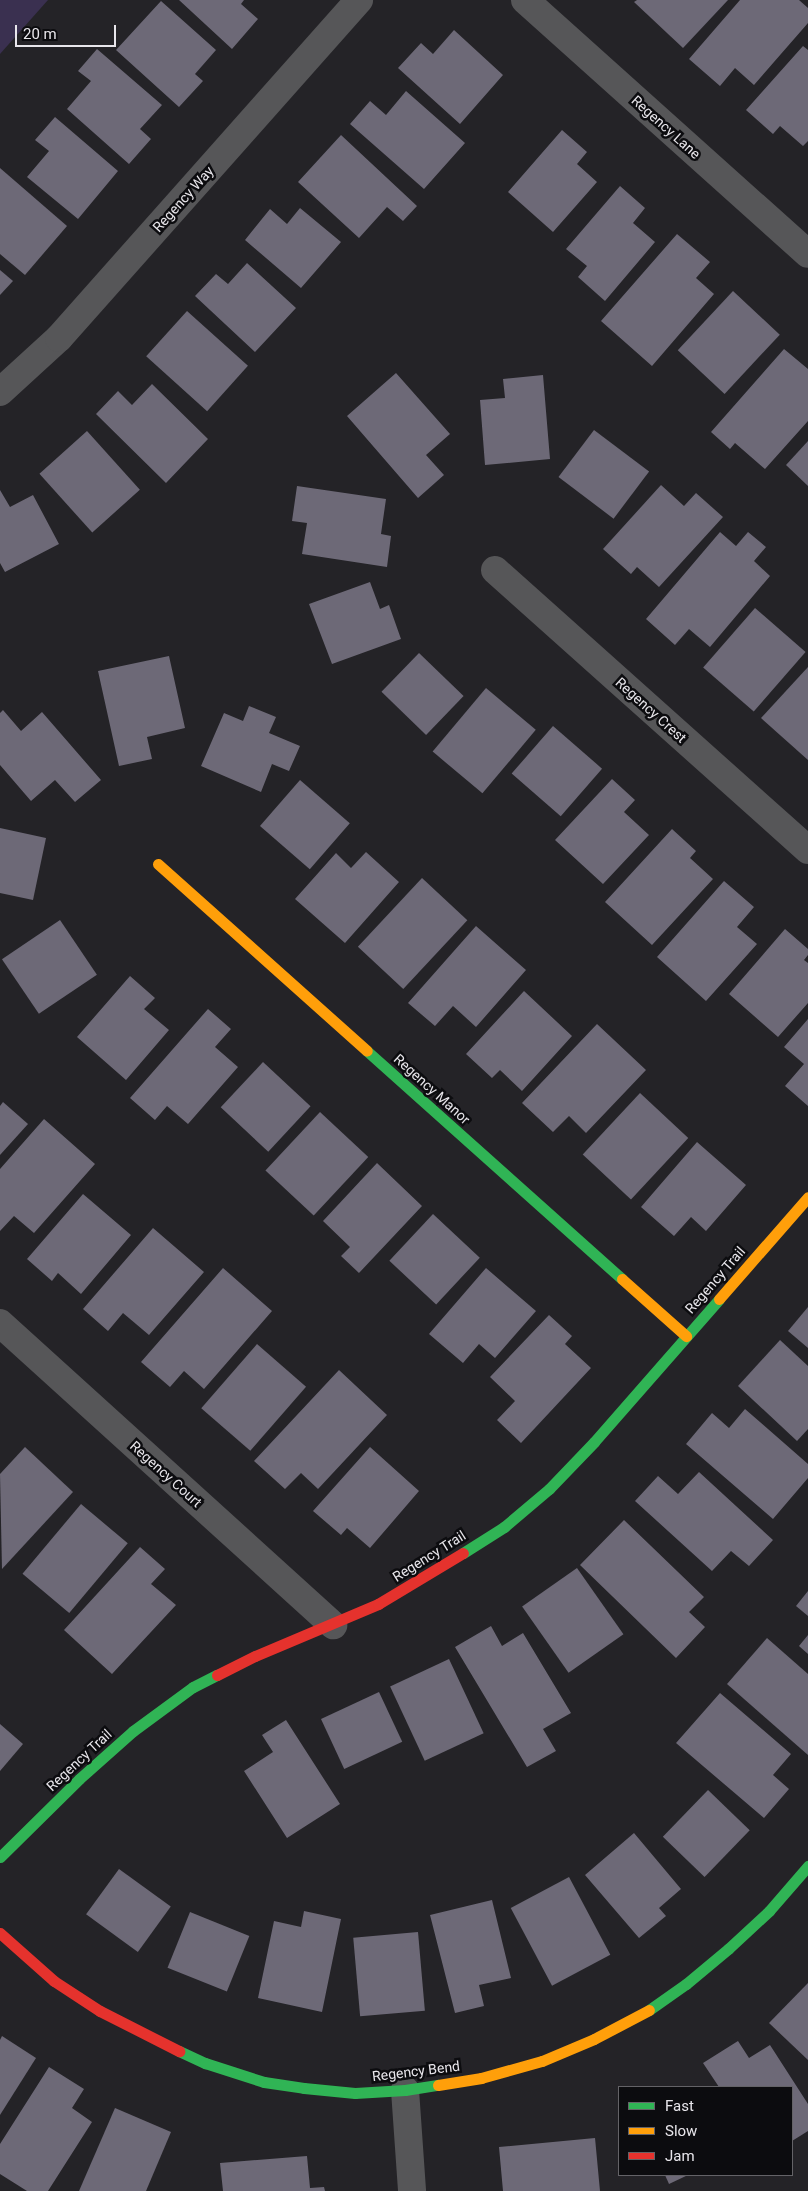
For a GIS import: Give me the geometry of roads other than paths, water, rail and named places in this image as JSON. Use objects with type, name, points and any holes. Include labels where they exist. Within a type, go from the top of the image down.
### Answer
[{"type":"street","name":"Regency Way","points":[[0,392],[59,338],[359,0]]},
{"type":"street","name":"Regency Lane","points":[[525,0],[808,254]]},
{"type":"street","name":"Regency Crest","points":[[495,570],[808,850]]},
{"type":"street","name":"Regency Manor","points":[[158,864],[686,1336]]},
{"type":"street","name":"Regency Trail","points":[[0,1857],[78,1779],[133,1731],[194,1687],[255,1656],[378,1604],[416,1583],[504,1527],[550,1489],[808,1197]]},
{"type":"street","name":"Regency Court","points":[[0,1322],[332,1625]]},
{"type":"street","name":"Regency Bend","points":[[0,1933],[54,1981],[100,2011],[155,2040],[205,2063],[264,2082],[304,2088],[355,2093],[405,2090],[481,2078],[542,2061],[639,2017],[686,1984],[728,1949],[769,1910],[808,1866]]},
{"type":"street","points":[[405,2090],[412,2191]]}]
